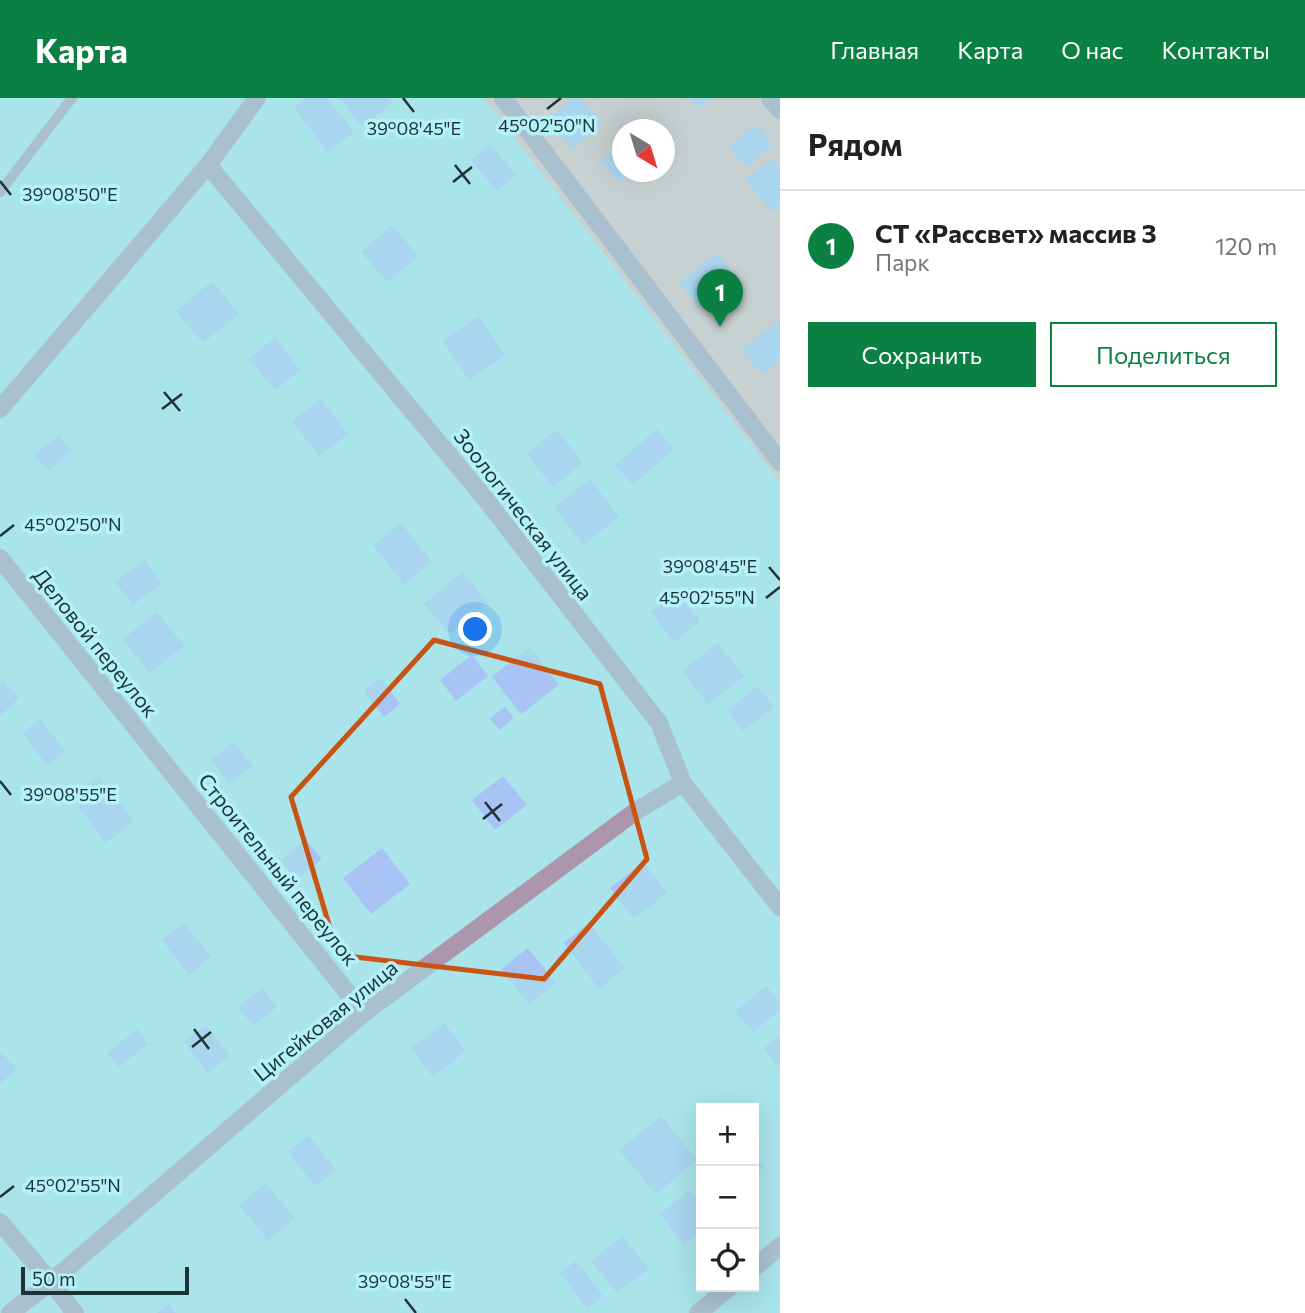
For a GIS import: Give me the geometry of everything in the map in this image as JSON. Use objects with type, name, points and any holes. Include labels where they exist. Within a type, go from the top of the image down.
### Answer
[{"type":"street","points":[[0,409],[208,165],[257,98]]},
{"type":"street","points":[[503,98],[780,462]]},
{"type":"street","points":[[770,98],[780,110]]},
{"type":"street","name":"Зоологическая улица","points":[[208,165],[487,501],[659,723],[684,783],[780,907]]},
{"type":"street","name":"Деловой переулок","points":[[0,558],[158,753]]},
{"type":"street","name":"Строительный переулок","points":[[158,753],[364,1013]]},
{"type":"street","name":"Цигейковая улица","points":[[10,1313],[51,1282],[364,1013],[636,811],[684,783]]},
{"type":"street","points":[[0,1222],[75,1313]]},
{"type":"street","points":[[759,1264],[780,1247]]},
{"type":"street","points":[[698,1313],[724,1292]]},
{"type":"lane","points":[[0,192],[72,98]]},
{"type":"highlighted area","points":[[434,640],[600,684],[647,859],[544,979],[338,955],[291,797]]},
{"type":"shaded area","points":[[484,98],[780,98],[780,482]]},
{"type":"building","points":[[307,98],[327,98],[354,132],[328,152],[294,108]]},
{"type":"building","points":[[339,98],[387,98],[391,104],[362,127]]},
{"type":"building","points":[[572,98],[580,98],[602,122],[573,149],[547,121]]},
{"type":"building","points":[[690,98],[709,98],[699,108]]},
{"type":"building","points":[[756,124],[773,145],[746,167],[729,146]]},
{"type":"building","points":[[490,144],[516,175],[497,191],[471,160]]},
{"type":"building","points":[[612,150],[612,174],[600,161]]},
{"type":"building","points":[[773,158],[780,167],[780,206],[772,212],[746,180]]},
{"type":"building","points":[[392,225],[418,256],[388,282],[361,252]]},
{"type":"building","points":[[717,253],[737,278],[699,308],[679,283]]},
{"type":"building","points":[[212,281],[239,314],[203,343],[176,311]]},
{"type":"building","points":[[478,316],[505,355],[469,380],[443,341]]},
{"type":"building","points":[[780,319],[780,359],[761,374],[741,350]]},
{"type":"building","points":[[275,338],[300,370],[275,390],[249,359]]},
{"type":"building","points":[[321,399],[348,434],[319,456],[292,421]]},
{"type":"building","points":[[657,429],[674,449],[633,485],[615,465]]},
{"type":"building","points":[[557,430],[583,463],[553,487],[526,453]]},
{"type":"building","points":[[59,435],[72,451],[48,471],[34,455]]},
{"type":"building","points":[[590,479],[619,517],[583,545],[554,507]]},
{"type":"building","points":[[401,523],[432,562],[404,584],[373,545]]},
{"type":"building","points":[[144,560],[162,583],[133,605],[115,582]]},
{"type":"building","points":[[462,572],[488,602],[450,634],[424,604]]},
{"type":"building","points":[[677,592],[700,621],[674,642],[651,612]]},
{"type":"building","points":[[157,612],[184,646],[149,673],[123,639]]},
{"type":"building","points":[[718,643],[744,676],[708,704],[682,671]]},
{"type":"building","points":[[530,647],[559,685],[521,714],[492,677]]},
{"type":"building","points":[[472,655],[488,676],[456,701],[440,680]]},
{"type":"building","points":[[380,678],[400,704],[384,717],[364,691]]},
{"type":"building","points":[[3,680],[19,698],[0,716],[0,683]]},
{"type":"building","points":[[758,686],[774,707],[743,731],[727,711]]},
{"type":"building","points":[[505,707],[514,718],[499,730],[490,718]]},
{"type":"building","points":[[40,719],[65,751],[47,765],[22,733]]},
{"type":"building","points":[[234,742],[253,766],[229,784],[211,760]]},
{"type":"building","points":[[99,776],[134,821],[106,843],[71,797]]},
{"type":"building","points":[[503,776],[527,805],[495,830],[472,800]]},
{"type":"building","points":[[306,840],[322,859],[296,879],[281,860]]},
{"type":"building","points":[[382,848],[410,884],[371,914],[343,878]]},
{"type":"building","points":[[643,862],[667,893],[634,919],[610,888]]},
{"type":"building","points":[[184,923],[211,957],[189,975],[162,940]]},
{"type":"building","points":[[589,923],[625,968],[599,989],[564,943]]},
{"type":"building","points":[[528,948],[556,983],[529,1004],[501,969]]},
{"type":"building","points":[[766,986],[780,1003],[780,1010],[753,1032],[736,1011]]},
{"type":"building","points":[[262,988],[277,1007],[253,1026],[238,1007]]},
{"type":"building","points":[[444,1023],[466,1051],[433,1077],[411,1048]]},
{"type":"building","points":[[206,1025],[230,1056],[208,1073],[184,1042]]},
{"type":"building","points":[[137,1029],[148,1044],[118,1067],[107,1053]]},
{"type":"building","points":[[780,1035],[780,1064],[777,1066],[764,1048]]},
{"type":"building","points":[[2,1053],[16,1069],[0,1084],[0,1055]]},
{"type":"building","points":[[661,1116],[696,1161],[656,1194],[619,1150]]},
{"type":"building","points":[[309,1136],[336,1170],[315,1186],[288,1152]]},
{"type":"building","points":[[759,1159],[765,1167],[759,1171]]},
{"type":"building","points":[[265,1183],[295,1218],[268,1240],[239,1205]]},
{"type":"building","points":[[690,1190],[696,1198],[696,1236],[684,1245],[660,1214]]},
{"type":"building","points":[[623,1236],[648,1269],[617,1293],[591,1261]]},
{"type":"building","points":[[576,1261],[603,1296],[587,1308],[560,1273]]},
{"type":"building","points":[[168,1304],[175,1313],[157,1313]]},
{"type":"place","name":"СТ «Рассвет» массив 3","points":[[720,327]]}]
